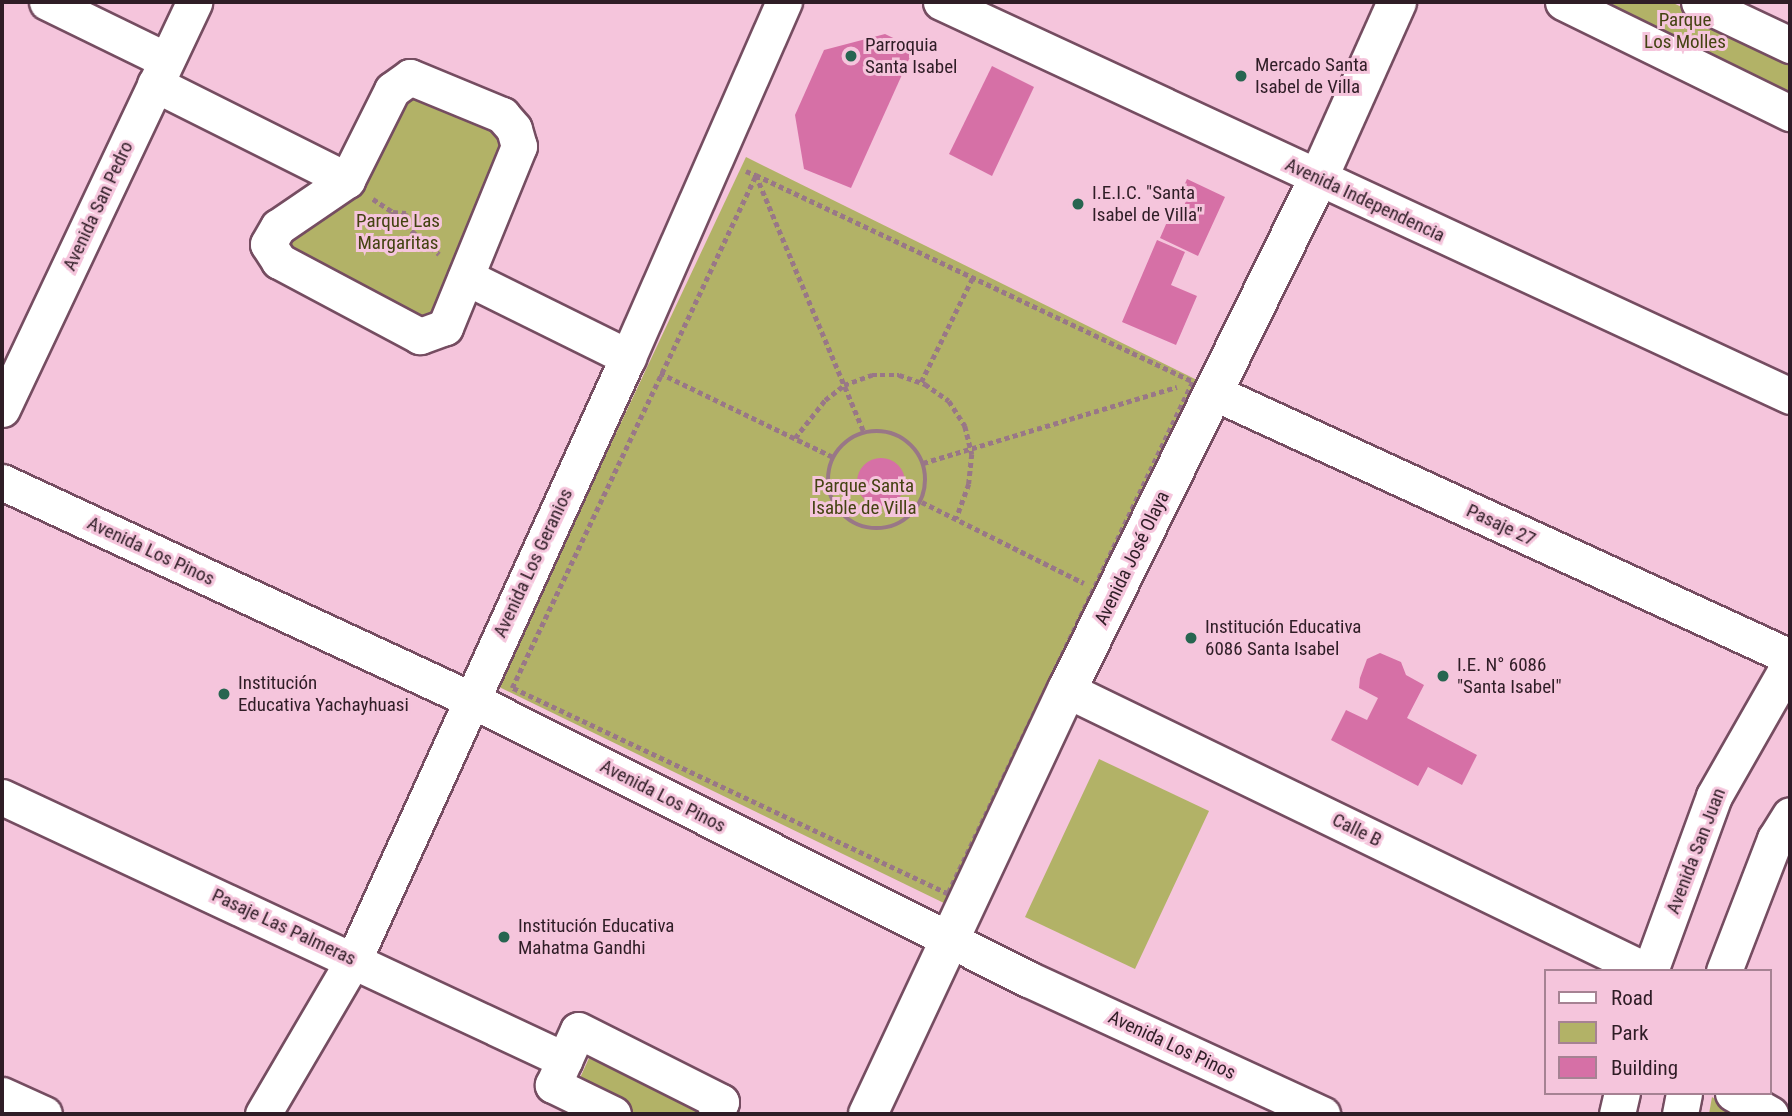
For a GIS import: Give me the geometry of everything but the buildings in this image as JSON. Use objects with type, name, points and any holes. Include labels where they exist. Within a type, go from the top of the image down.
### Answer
[{"type":"main road","name":"Avenida José Olaya","points":[[868,1114],[1066,690],[1104,592],[1203,387],[1318,178],[1397,2]]},
{"type":"street","points":[[47,2],[160,72],[347,180]]},
{"type":"street","name":"Avenida San Pedro","points":[[2,409],[194,2]]},
{"type":"street","name":"Avenida Los Geranios","points":[[263,1114],[354,959],[470,699],[628,357],[784,2]]},
{"type":"street","name":"Avenida Independencia","points":[[941,2],[1790,396]]},
{"type":"street","points":[[1563,2],[1790,113]]},
{"type":"street","points":[[1699,2],[1790,45]]},
{"type":"street","points":[[410,77],[502,115],[514,129],[519,146],[445,327],[420,336],[279,261],[268,244],[278,227],[347,180],[392,90],[410,77]]},
{"type":"street","points":[[466,277],[628,357]]},
{"type":"street","name":"Pasaje 27","points":[[1203,387],[1790,660]]},
{"type":"street","name":"Avenida Los Pinos","points":[[2,482],[470,699],[951,941],[1322,1114]]},
{"type":"street","name":"Avenida San Juan","points":[[1650,969],[1714,796],[1790,660]]},
{"type":"street","name":"Calle B","points":[[1066,690],[1645,969]]},
{"type":"street","name":"Pasaje Las Palmeras","points":[[2,797],[354,959],[565,1060]]},
{"type":"street","points":[[1725,969],[1774,839],[1790,815]]},
{"type":"street","points":[[613,1114],[553,1085],[578,1030],[721,1102],[716,1114]]},
{"type":"street","points":[[2,1094],[44,1114]]},
{"type":"street","points":[[1617,1114],[1622,1095]]},
{"type":"street","points":[[1680,1114],[1685,1095]]},
{"type":"street","points":[[1737,1095],[1770,1114]]},
{"type":"path","points":[[715,157],[1203,387]]},
{"type":"path","points":[[756,175],[512,688],[948,894],[1104,592],[1203,387]]},
{"type":"path","points":[[756,175],[864,432]]},
{"type":"path","points":[[405,225],[466,277]]},
{"type":"path","points":[[921,382],[972,279]]},
{"type":"path","points":[[628,357],[834,457]]},
{"type":"path","points":[[794,438],[825,400],[844,385],[873,375],[900,375],[921,382],[949,401],[965,426],[971,449],[969,484],[957,519]]},
{"type":"path","points":[[923,463],[1203,387]]},
{"type":"path","points":[[864,432],[895,434],[909,443],[923,463],[926,489],[922,502],[895,527],[862,527],[837,509],[830,494],[828,479],[834,457],[850,439],[864,432]]},
{"type":"path","points":[[922,502],[1104,592]]},
{"type":"green space","name":"Parque Los Molles","points":[[1580,2],[1671,2],[1790,58],[1790,102]]},
{"type":"green space","name":"Parque Las Margaritas","points":[[414,95],[494,131],[501,152],[437,312],[425,320],[287,248],[286,238],[398,103]]},
{"type":"green space","name":"Parque Santa Isable de Villa","points":[[746,157],[1197,380],[948,905],[497,686]]},
{"type":"green space","points":[[1099,759],[1209,811],[1135,969],[1025,917]]},
{"type":"green space","points":[[589,1058],[704,1110],[702,1114],[633,1114],[575,1089]]},
{"type":"green space","points":[[1712,1097],[1736,1114],[1709,1114]]},
{"type":"place","name":"Parroquia Santa Isabel","points":[[851,56]]},
{"type":"place","name":"Mercado Santa Isabel de Villa","points":[[1241,76]]},
{"type":"place","name":"I.E.I.C. \"Santa Isabel de Villa\"","points":[[1078,204]]},
{"type":"place","name":"Institución Educativa 6086 Santa Isabel","points":[[1191,638]]},
{"type":"place","name":"I.E. N° 6086 \"Santa Isabel\"","points":[[1443,676]]},
{"type":"place","name":"Institución Educativa Yachayhuasi","points":[[224,694]]},
{"type":"place","name":"Institución Educativa Mahatma Gandhi","points":[[504,937]]}]
